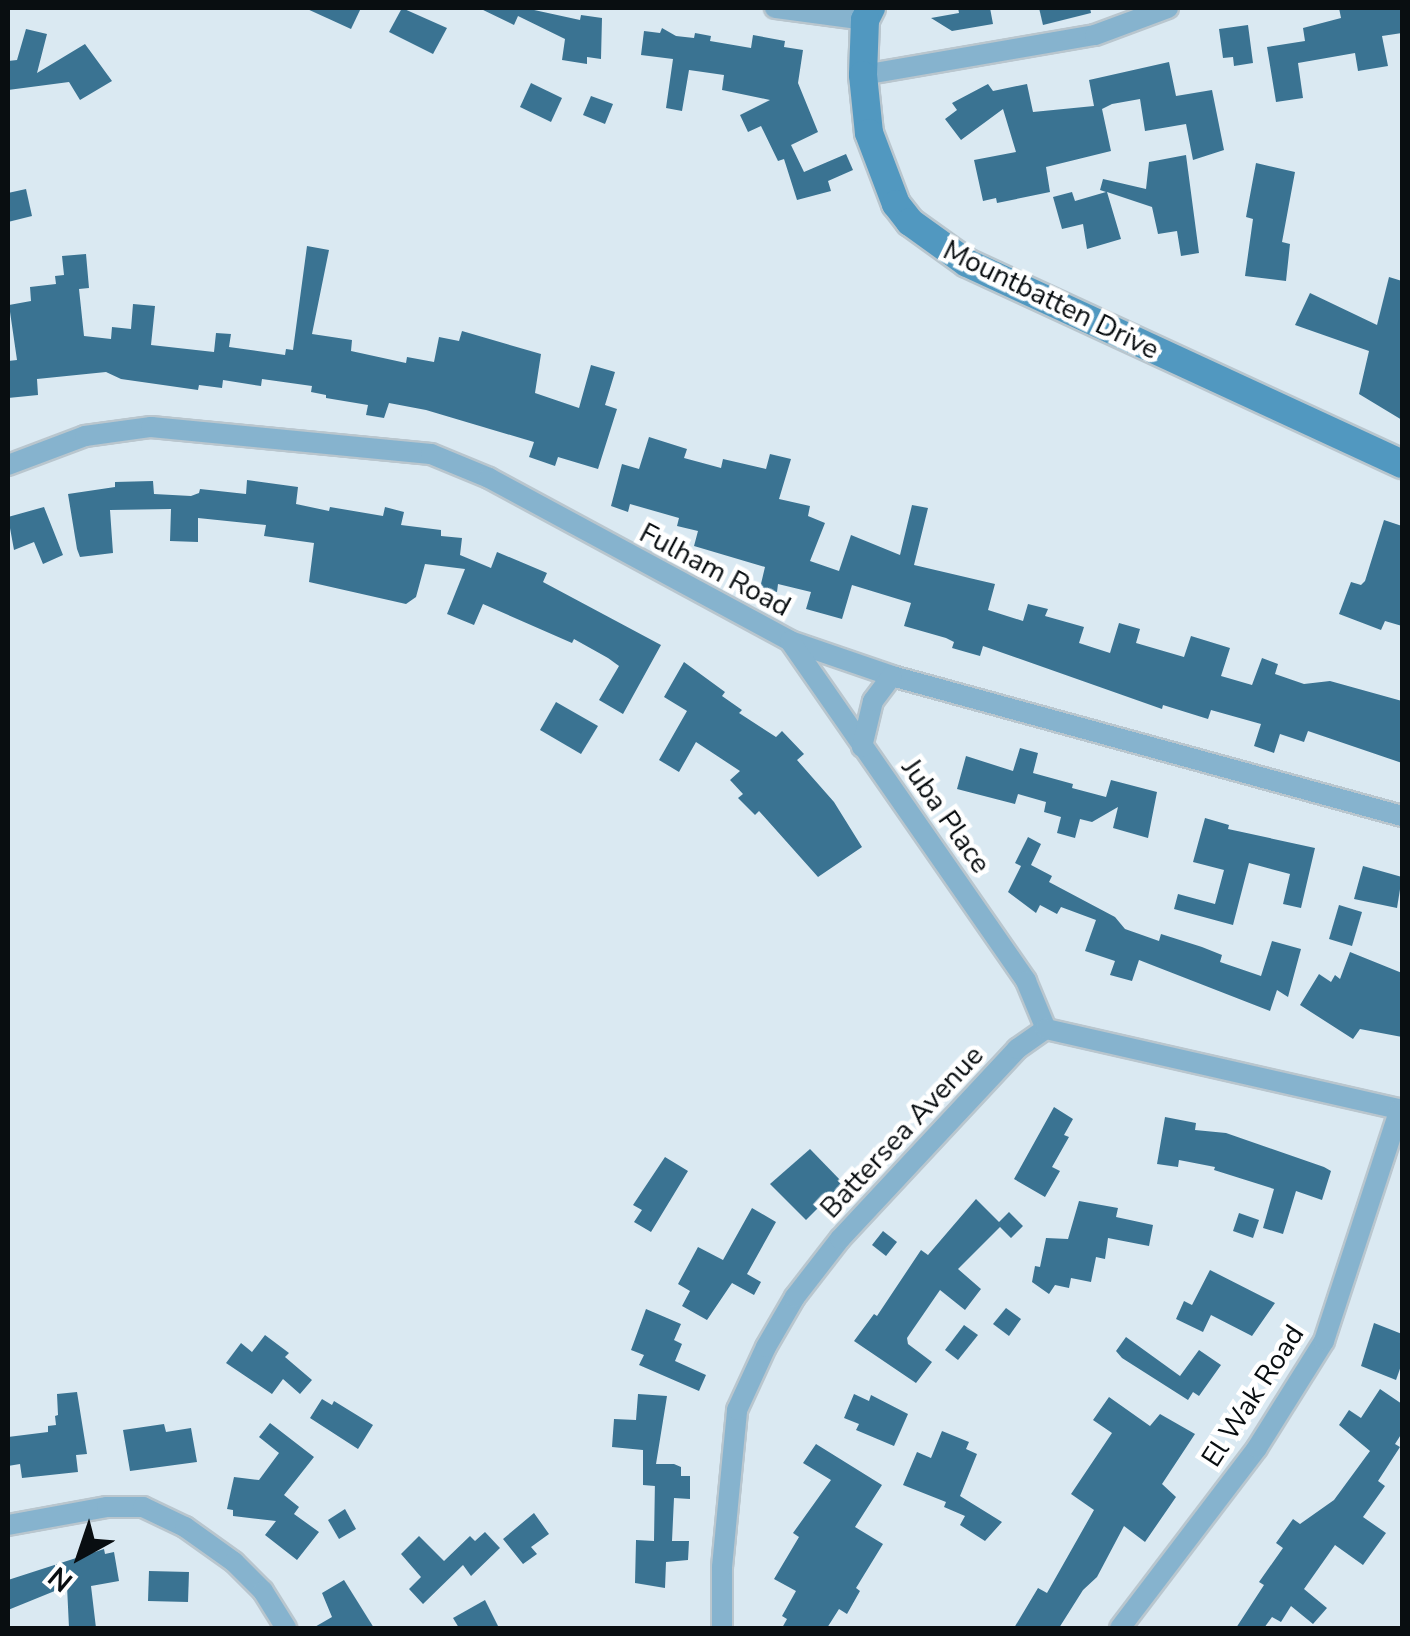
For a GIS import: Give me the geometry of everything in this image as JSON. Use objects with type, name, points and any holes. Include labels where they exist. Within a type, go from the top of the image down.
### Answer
[{"type":"main road","name":"Mountbatten Drive","points":[[868,14],[863,75],[869,133],[896,204],[910,222],[946,250],[1256,400],[1402,464]]},
{"type":"street","points":[[776,8],[868,14]]},
{"type":"street","points":[[863,75],[1095,35],[1168,8]]},
{"type":"street","name":"Fulham Road","points":[[8,465],[85,436],[151,427],[431,454],[489,478],[790,641],[892,676],[1402,816]]},
{"type":"street","name":"Juba Place","points":[[790,641],[1026,980],[1046,1029]]},
{"type":"street","points":[[862,747],[873,701],[892,676]]},
{"type":"street","points":[[1046,1029],[1401,1109]]},
{"type":"street","name":"Battersea Avenue","points":[[722,1628],[722,1567],[737,1410],[766,1347],[796,1297],[840,1239],[984,1080],[1046,1029]]},
{"type":"street","name":"El Wak Road","points":[[1120,1628],[1258,1448],[1324,1341],[1401,1109]]},
{"type":"street","points":[[8,1525],[90,1510],[143,1507],[185,1527],[234,1562],[263,1591],[286,1628]]},
{"type":"building","points":[[305,8],[361,8],[351,29]]},
{"type":"building","points":[[402,8],[447,28],[433,54],[389,32]]},
{"type":"building","points":[[479,8],[525,8],[580,20],[581,15],[602,18],[601,59],[587,57],[587,64],[562,60],[565,39],[518,16],[514,25]]},
{"type":"building","points":[[958,8],[990,8],[993,24],[952,31],[931,18],[959,13]]},
{"type":"building","points":[[1039,8],[1090,8],[1091,13],[1043,25]]},
{"type":"building","points":[[1339,8],[1402,8],[1402,33],[1382,36],[1388,66],[1358,71],[1355,53],[1298,63],[1303,98],[1276,102],[1267,47],[1305,41],[1303,28],[1341,18]]},
{"type":"building","points":[[1248,25],[1253,63],[1234,66],[1233,57],[1223,58],[1219,29]]},
{"type":"building","points":[[662,28],[676,36],[694,38],[695,33],[711,36],[710,41],[751,48],[753,35],[785,41],[784,47],[803,50],[798,83],[818,132],[791,145],[804,172],[846,154],[853,170],[828,181],[831,191],[797,200],[784,159],[778,161],[761,126],[748,132],[740,115],[770,100],[722,90],[724,75],[689,70],[682,111],[666,108],[673,59],[641,55],[644,31],[660,33]]},
{"type":"building","points":[[26,29],[47,34],[37,73],[85,44],[112,81],[80,100],[69,82],[8,90],[8,61],[17,60]]},
{"type":"building","points":[[1169,62],[1176,96],[1212,90],[1224,150],[1193,160],[1186,124],[1145,131],[1140,99],[1112,104],[1102,109],[1111,151],[1046,167],[1050,192],[997,203],[996,198],[983,201],[974,160],[1016,152],[1003,109],[961,140],[945,119],[957,110],[952,103],[988,84],[993,91],[1027,84],[1033,112],[1094,106],[1089,80]]},
{"type":"building","points":[[531,83],[562,98],[551,122],[520,107]]},
{"type":"building","points":[[591,96],[613,104],[605,124],[583,115]]},
{"type":"building","points":[[1186,155],[1199,253],[1181,256],[1177,231],[1158,234],[1152,207],[1107,192],[1121,239],[1087,249],[1083,224],[1062,229],[1053,197],[1072,192],[1075,201],[1106,192],[1100,190],[1103,179],[1146,189],[1149,162]]},
{"type":"building","points":[[1256,163],[1295,172],[1282,242],[1290,244],[1286,281],[1245,276],[1253,219],[1246,217]]},
{"type":"building","points":[[26,189],[32,216],[8,222],[8,193]]},
{"type":"building","points":[[307,246],[329,250],[312,334],[352,340],[351,351],[406,363],[407,357],[434,362],[439,337],[459,341],[462,331],[541,354],[535,393],[579,408],[591,365],[615,372],[605,405],[617,409],[598,469],[558,457],[555,466],[529,457],[534,442],[426,410],[389,403],[384,418],[366,415],[368,405],[326,398],[311,392],[312,386],[262,379],[261,386],[223,380],[222,388],[199,385],[198,390],[121,379],[106,372],[37,379],[38,395],[8,398],[8,361],[17,360],[9,305],[31,301],[30,287],[56,284],[55,276],[64,275],[62,256],[86,254],[89,288],[79,289],[84,336],[111,339],[112,327],[131,329],[133,304],[155,306],[151,345],[214,352],[216,333],[231,334],[229,347],[285,355],[286,349],[293,350]]},
{"type":"building","points":[[1389,277],[1402,281],[1402,420],[1359,394],[1369,351],[1295,325],[1310,293],[1377,325]]},
{"type":"building","points":[[649,437],[687,449],[684,458],[721,468],[723,459],[766,469],[770,454],[791,459],[779,499],[810,506],[808,516],[825,523],[810,561],[839,571],[851,535],[900,555],[912,505],[928,508],[914,565],[995,584],[988,610],[1023,621],[1028,604],[1048,609],[1045,616],[1084,627],[1079,643],[1110,653],[1119,623],[1140,629],[1136,643],[1184,657],[1191,636],[1230,648],[1221,676],[1252,685],[1262,658],[1278,664],[1275,674],[1304,684],[1330,681],[1402,701],[1402,763],[1308,731],[1304,742],[1280,734],[1274,753],[1254,746],[1261,724],[1211,710],[1208,719],[1163,705],[1162,709],[983,646],[980,656],[952,648],[954,642],[946,638],[904,626],[911,603],[852,585],[842,619],[806,609],[811,592],[778,584],[777,592],[760,588],[765,567],[694,546],[698,531],[677,526],[679,518],[630,504],[628,512],[611,506],[622,464],[639,469]]},
{"type":"building","points":[[247,480],[298,487],[296,504],[329,511],[330,507],[383,516],[385,507],[404,512],[401,525],[441,530],[441,536],[462,538],[460,555],[491,568],[497,552],[547,573],[543,582],[661,645],[623,714],[599,700],[619,666],[608,658],[574,639],[572,643],[483,604],[474,625],[447,614],[465,569],[425,564],[416,597],[406,604],[309,582],[314,543],[264,536],[266,525],[198,518],[198,542],[170,541],[171,509],[110,510],[113,553],[80,557],[68,494],[115,487],[115,482],[153,481],[154,494],[191,496],[200,489],[246,494]]},
{"type":"building","points":[[44,507],[63,555],[43,564],[34,542],[14,550],[8,517]]},
{"type":"building","points":[[1384,520],[1402,526],[1402,626],[1385,621],[1381,630],[1339,614],[1351,582],[1361,585],[1365,581]]},
{"type":"building","points":[[684,662],[725,692],[722,696],[742,710],[739,713],[776,737],[782,731],[804,754],[797,760],[834,802],[862,847],[818,877],[759,811],[755,815],[738,798],[743,794],[730,780],[740,771],[696,742],[679,772],[659,760],[687,711],[664,697]]},
{"type":"building","points":[[556,702],[598,726],[581,754],[540,730]]},
{"type":"building","points":[[1020,748],[1038,753],[1033,773],[1073,784],[1072,788],[1106,797],[1111,780],[1157,792],[1148,838],[1113,828],[1118,807],[1092,822],[1080,819],[1075,838],[1057,833],[1061,817],[1044,812],[1046,802],[1018,794],[1015,804],[957,789],[966,756],[1013,771]]},
{"type":"building","points":[[1205,818],[1229,825],[1228,829],[1315,848],[1301,908],[1283,904],[1290,874],[1249,863],[1233,925],[1174,909],[1178,894],[1215,904],[1224,870],[1193,862]]},
{"type":"building","points":[[1028,837],[1041,844],[1031,865],[1052,876],[1049,882],[1115,917],[1125,929],[1159,941],[1161,934],[1202,947],[1222,955],[1220,962],[1261,976],[1272,941],[1301,949],[1288,997],[1277,990],[1270,1011],[1139,960],[1132,981],[1110,975],[1115,961],[1085,951],[1096,920],[1061,907],[1057,914],[1040,905],[1036,913],[1008,892],[1021,866],[1015,863]]},
{"type":"building","points":[[1363,866],[1402,877],[1397,908],[1354,899]]},
{"type":"building","points":[[1339,905],[1362,912],[1352,946],[1329,939]]},
{"type":"building","points":[[1350,952],[1402,973],[1402,1037],[1360,1029],[1353,1039],[1300,1005],[1319,974],[1331,982],[1335,975],[1340,979]]},
{"type":"building","points":[[1054,1107],[1073,1119],[1064,1135],[1069,1137],[1052,1167],[1060,1171],[1045,1197],[1014,1179]]},
{"type":"building","points":[[1165,1117],[1196,1123],[1195,1130],[1226,1133],[1324,1167],[1331,1171],[1322,1200],[1296,1191],[1283,1234],[1263,1228],[1274,1189],[1214,1170],[1215,1167],[1179,1160],[1178,1167],[1157,1164]]},
{"type":"building","points":[[810,1149],[843,1183],[806,1220],[770,1184]]},
{"type":"building","points":[[665,1157],[688,1171],[651,1232],[634,1222],[642,1210],[633,1205]]},
{"type":"building","points":[[976,1199],[999,1222],[1009,1212],[1023,1226],[1011,1238],[1000,1227],[958,1269],[981,1289],[965,1310],[940,1290],[907,1338],[908,1344],[932,1362],[916,1383],[854,1341],[874,1314],[877,1316],[921,1250],[928,1255]]},
{"type":"building","points":[[1079,1201],[1118,1208],[1116,1217],[1153,1225],[1149,1246],[1108,1238],[1105,1259],[1096,1257],[1091,1282],[1071,1278],[1069,1288],[1055,1285],[1049,1294],[1032,1282],[1035,1266],[1040,1267],[1046,1238],[1068,1239]]},
{"type":"building","points":[[752,1208],[776,1222],[747,1274],[761,1282],[754,1295],[732,1283],[707,1320],[682,1306],[690,1291],[678,1284],[698,1247],[723,1260]]},
{"type":"building","points":[[1239,1213],[1259,1220],[1253,1238],[1233,1231]]},
{"type":"building","points":[[883,1231],[897,1242],[886,1256],[872,1245]]},
{"type":"building","points":[[1210,1270],[1275,1303],[1252,1336],[1211,1315],[1203,1332],[1176,1319],[1184,1301],[1192,1305]]},
{"type":"building","points":[[1006,1308],[1021,1319],[1009,1336],[993,1324]]},
{"type":"building","points":[[646,1309],[681,1324],[674,1340],[682,1344],[675,1361],[706,1375],[699,1391],[639,1365],[644,1355],[631,1350]]},
{"type":"building","points":[[1374,1323],[1402,1334],[1402,1363],[1396,1380],[1361,1366]]},
{"type":"building","points":[[964,1325],[978,1335],[958,1360],[945,1350]]},
{"type":"building","points":[[265,1335],[289,1353],[285,1357],[312,1380],[300,1394],[283,1379],[272,1394],[226,1363],[241,1343],[252,1352]]},
{"type":"building","points":[[1126,1337],[1180,1376],[1199,1350],[1221,1365],[1199,1396],[1193,1392],[1188,1400],[1122,1358],[1116,1351]]},
{"type":"building","points":[[1380,1389],[1402,1404],[1402,1433],[1395,1444],[1400,1447],[1378,1481],[1385,1486],[1363,1517],[1386,1533],[1363,1565],[1335,1545],[1304,1589],[1327,1608],[1313,1624],[1291,1606],[1281,1622],[1272,1617],[1264,1628],[1236,1628],[1264,1585],[1259,1582],[1283,1548],[1276,1543],[1293,1519],[1300,1524],[1334,1500],[1370,1451],[1339,1425],[1349,1410],[1361,1418]]},
{"type":"building","points":[[77,1392],[87,1454],[76,1455],[78,1472],[22,1478],[20,1464],[8,1466],[8,1437],[48,1432],[48,1426],[56,1425],[57,1394]]},
{"type":"building","points":[[638,1394],[667,1396],[656,1464],[674,1464],[681,1467],[681,1476],[690,1476],[690,1499],[674,1498],[672,1541],[689,1541],[688,1560],[666,1562],[665,1588],[635,1583],[636,1540],[654,1541],[655,1486],[643,1485],[643,1450],[612,1447],[614,1419],[636,1420]]},
{"type":"building","points":[[854,1394],[869,1401],[871,1395],[908,1414],[894,1446],[856,1430],[859,1424],[844,1418]]},
{"type":"building","points":[[1109,1397],[1150,1426],[1160,1414],[1195,1434],[1162,1484],[1176,1497],[1145,1542],[1124,1526],[1097,1577],[1083,1590],[1059,1628],[1014,1628],[1038,1588],[1047,1593],[1094,1510],[1071,1494],[1112,1433],[1093,1420]]},
{"type":"building","points":[[322,1399],[332,1405],[334,1401],[373,1425],[358,1449],[310,1418]]},
{"type":"building","points":[[270,1423],[314,1457],[284,1495],[299,1507],[294,1514],[319,1532],[297,1560],[265,1535],[276,1521],[233,1516],[233,1510],[227,1509],[234,1477],[259,1480],[279,1453],[259,1437]]},
{"type":"building","points":[[164,1424],[166,1432],[191,1428],[197,1462],[130,1471],[123,1430]]},
{"type":"building","points":[[942,1431],[969,1442],[966,1449],[977,1454],[960,1496],[1002,1522],[985,1541],[960,1525],[965,1516],[944,1507],[946,1502],[903,1485],[917,1452],[931,1458]]},
{"type":"building","points":[[816,1444],[882,1485],[855,1527],[883,1544],[856,1588],[860,1591],[847,1614],[839,1609],[827,1628],[782,1628],[787,1619],[782,1616],[796,1591],[774,1579],[799,1537],[793,1533],[831,1480],[803,1463]]},
{"type":"building","points":[[345,1509],[356,1529],[339,1539],[328,1520]]},
{"type":"building","points":[[534,1513],[549,1534],[531,1547],[537,1554],[523,1564],[503,1539]]},
{"type":"building","points":[[485,1532],[500,1548],[471,1576],[463,1565],[423,1604],[409,1589],[421,1577],[401,1554],[419,1536],[444,1561],[470,1536],[475,1541]]},
{"type":"building","points":[[104,1549],[105,1554],[114,1552],[119,1581],[91,1586],[96,1628],[69,1628],[67,1586],[8,1610],[8,1580]]},
{"type":"building","points":[[149,1571],[189,1572],[188,1602],[148,1601]]},
{"type":"building","points":[[344,1580],[374,1628],[313,1628],[332,1617],[322,1593]]},
{"type":"building","points":[[485,1600],[499,1628],[459,1628],[453,1618]]}]
